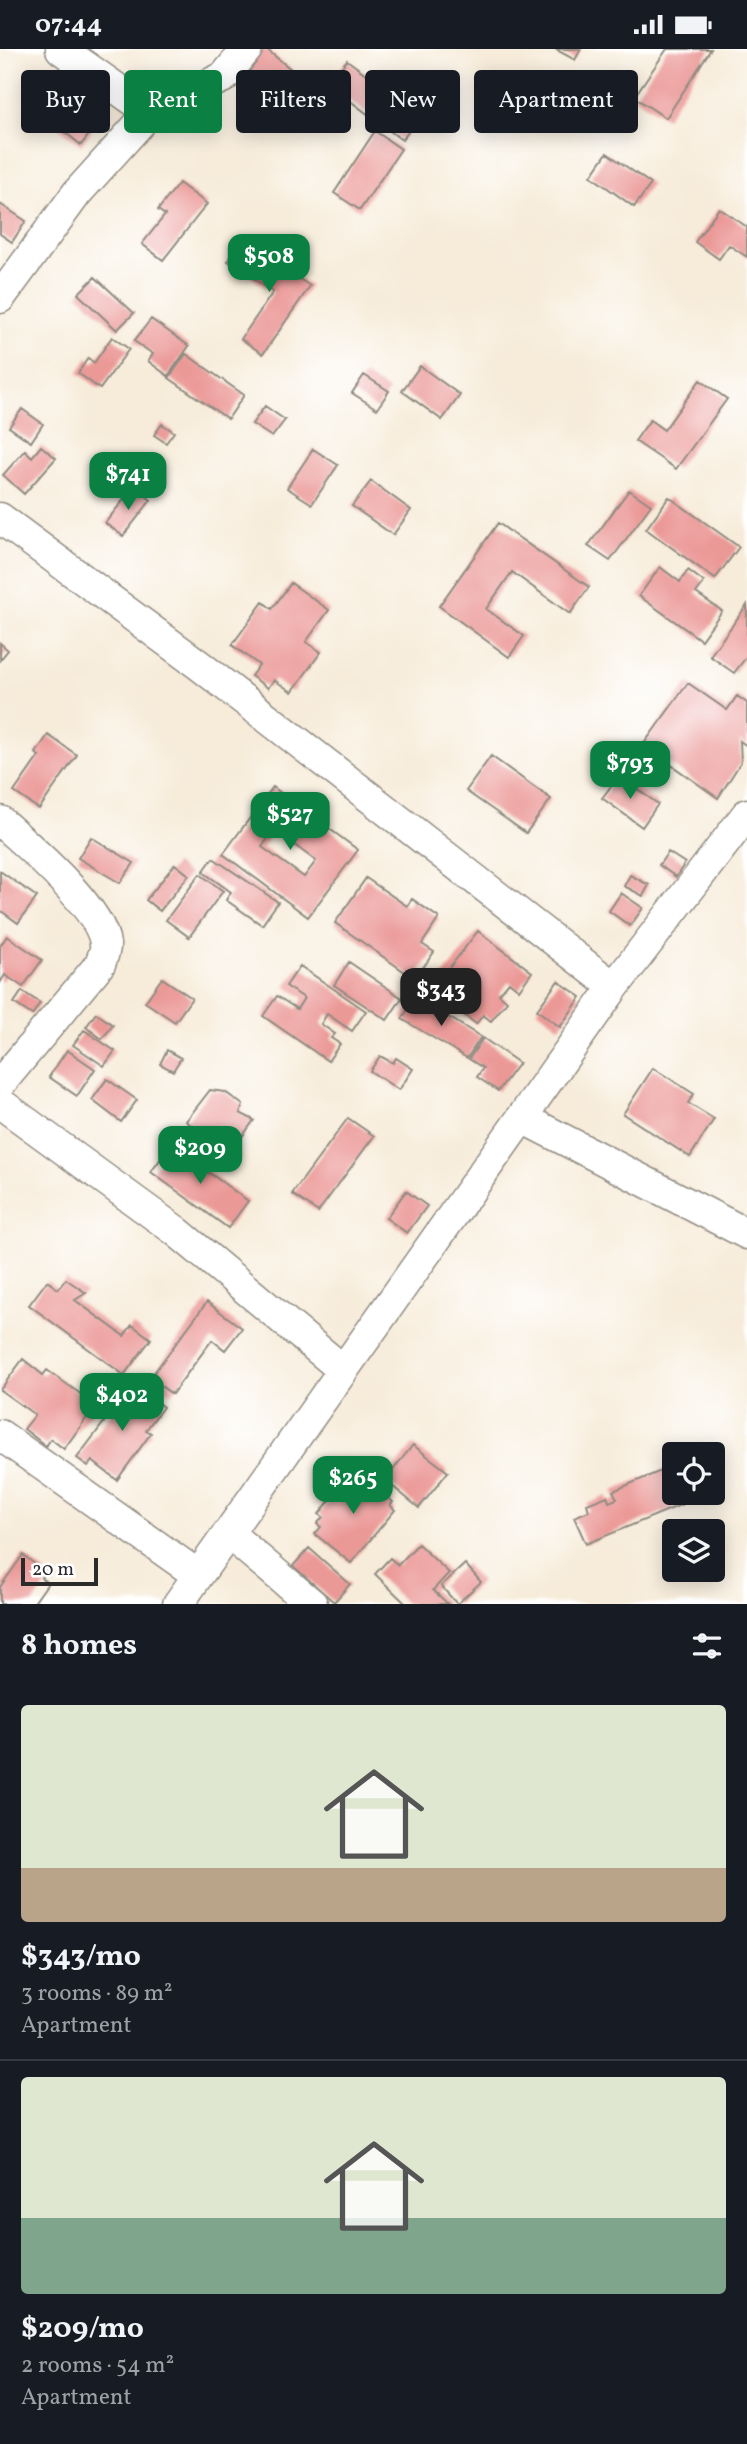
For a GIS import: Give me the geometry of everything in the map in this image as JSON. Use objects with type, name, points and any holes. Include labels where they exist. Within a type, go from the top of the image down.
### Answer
[{"type":"street","points":[[61,49],[124,94]]},
{"type":"street","points":[[222,78],[247,49]]},
{"type":"street","points":[[0,298],[77,193],[131,133]]},
{"type":"street","points":[[0,518],[199,665],[614,987]]},
{"type":"street","points":[[178,1604],[614,987],[747,814]]},
{"type":"street","points":[[0,821],[51,866],[102,930],[106,946],[100,964],[0,1084]]},
{"type":"street","points":[[0,1103],[176,1231],[342,1370]]},
{"type":"street","points":[[522,1118],[747,1234]]},
{"type":"street","points":[[0,1435],[198,1576]]},
{"type":"street","points":[[228,1533],[312,1604]]},
{"type":"building","points":[[257,49],[266,49],[292,70],[239,70]]},
{"type":"building","points":[[555,49],[581,49],[575,60]]},
{"type":"building","points":[[667,49],[711,49],[666,118],[638,100],[638,91]]},
{"type":"building","points":[[347,60],[365,73],[365,112],[351,101],[351,70],[339,70]]},
{"type":"building","points":[[66,133],[90,133],[81,145]]},
{"type":"building","points":[[374,133],[378,133],[401,149],[360,210],[334,193]]},
{"type":"building","points":[[393,133],[407,133],[402,140]]},
{"type":"building","points":[[607,153],[651,184],[634,207],[591,176]]},
{"type":"building","points":[[179,183],[207,204],[163,260],[142,244],[165,215],[158,210]]},
{"type":"building","points":[[0,204],[26,221],[12,242],[0,234]]},
{"type":"building","points":[[719,208],[747,227],[747,257],[729,245],[719,259],[695,242]]},
{"type":"building","points":[[242,240],[310,286],[263,354],[241,339],[273,292],[228,261]]},
{"type":"building","points":[[95,277],[134,313],[117,330],[78,294]]},
{"type":"building","points":[[151,319],[189,346],[168,376],[148,361],[153,354],[134,341]]},
{"type":"building","points":[[112,337],[129,349],[100,389],[78,373],[88,358],[94,363]]},
{"type":"building","points":[[186,354],[244,395],[228,419],[169,378]]},
{"type":"building","points":[[420,366],[460,395],[442,420],[402,391]]},
{"type":"building","points":[[364,375],[389,391],[377,409],[352,393]]},
{"type":"building","points":[[700,380],[727,399],[676,469],[635,441],[650,420],[664,430]]},
{"type":"building","points":[[265,406],[285,420],[272,437],[252,424]]},
{"type":"building","points":[[22,409],[43,424],[31,442],[9,427]]},
{"type":"building","points":[[162,424],[174,432],[166,443],[154,435]]},
{"type":"building","points":[[41,446],[56,458],[24,494],[3,475],[25,450],[32,457]]},
{"type":"building","points":[[313,449],[338,465],[312,504],[287,488]]},
{"type":"building","points":[[371,481],[411,510],[393,535],[352,506]]},
{"type":"building","points":[[134,487],[151,500],[123,536],[105,523]]},
{"type":"building","points":[[629,490],[651,505],[610,561],[588,546]]},
{"type":"building","points":[[669,497],[739,547],[715,579],[646,529]]},
{"type":"building","points":[[498,523],[589,587],[570,614],[512,572],[486,609],[524,636],[509,657],[439,606]]},
{"type":"building","points":[[660,567],[680,582],[688,570],[704,582],[696,593],[722,611],[701,640],[639,596]]},
{"type":"building","points":[[291,583],[329,610],[306,642],[321,652],[292,692],[274,680],[268,688],[251,676],[259,665],[232,645],[263,602],[272,609]]},
{"type":"building","points":[[747,605],[747,656],[734,673],[710,656]]},
{"type":"building","points":[[0,643],[8,650],[0,660]]},
{"type":"building","points":[[688,683],[727,710],[737,696],[747,703],[747,746],[740,741],[741,762],[718,798],[643,745]]},
{"type":"building","points":[[48,735],[77,755],[39,809],[14,792],[39,756],[36,753]]},
{"type":"building","points":[[491,756],[551,799],[526,833],[466,791]]},
{"type":"building","points":[[619,776],[658,804],[642,827],[602,798]]},
{"type":"building","points":[[273,787],[358,850],[308,917],[223,854]],"holes":[[[274,830],[316,861],[304,877],[262,847]]]},
{"type":"building","points":[[91,837],[134,863],[120,883],[78,858]]},
{"type":"building","points":[[668,852],[685,863],[676,877],[659,865]]},
{"type":"building","points":[[213,858],[278,902],[262,925],[226,900],[231,892],[203,872]]},
{"type":"building","points":[[175,864],[189,875],[160,911],[146,900]]},
{"type":"building","points":[[0,871],[37,897],[18,923],[0,910]]},
{"type":"building","points":[[200,874],[223,891],[189,937],[166,920]]},
{"type":"building","points":[[630,875],[649,885],[643,896],[624,886]]},
{"type":"building","points":[[366,878],[407,906],[412,899],[439,918],[422,944],[434,952],[415,979],[335,923]]},
{"type":"building","points":[[621,893],[643,908],[630,926],[609,911]]},
{"type":"building","points":[[478,931],[532,972],[519,990],[509,982],[499,994],[507,1001],[491,1021],[483,1015],[476,1024],[432,990]]},
{"type":"building","points":[[7,936],[42,960],[23,987],[5,975],[0,983],[0,946]]},
{"type":"building","points":[[349,962],[402,998],[387,1020],[334,985]]},
{"type":"building","points":[[300,966],[366,1011],[352,1031],[327,1014],[321,1024],[335,1034],[331,1038],[340,1044],[328,1061],[263,1016],[277,996],[297,1009],[304,998],[286,986]]},
{"type":"building","points":[[162,978],[192,998],[175,1022],[145,1002]]},
{"type":"building","points":[[558,981],[581,997],[560,1027],[537,1010]]},
{"type":"building","points":[[22,991],[40,1003],[32,1015],[14,1003]]},
{"type":"building","points":[[416,997],[481,1037],[467,1058],[402,1019]]},
{"type":"building","points":[[96,1013],[113,1025],[102,1039],[86,1027]]},
{"type":"building","points":[[84,1030],[115,1051],[104,1066],[73,1045]]},
{"type":"building","points":[[483,1038],[519,1063],[498,1091],[477,1077],[483,1068],[469,1059]]},
{"type":"building","points":[[67,1050],[95,1069],[77,1096],[49,1077]]},
{"type":"building","points":[[167,1050],[181,1058],[173,1071],[160,1064]]},
{"type":"building","points":[[380,1056],[393,1063],[396,1058],[413,1069],[399,1090],[370,1071]]},
{"type":"building","points":[[653,1068],[694,1094],[688,1103],[714,1119],[690,1157],[623,1114]]},
{"type":"building","points":[[107,1079],[137,1100],[121,1122],[92,1100]]},
{"type":"building","points":[[210,1090],[225,1092],[243,1105],[240,1113],[254,1120],[229,1155],[186,1121]]},
{"type":"building","points":[[348,1118],[374,1136],[318,1212],[292,1194]]},
{"type":"building","points":[[171,1145],[248,1201],[228,1228],[151,1172]]},
{"type":"building","points":[[406,1191],[427,1206],[407,1233],[386,1218]]},
{"type":"building","points":[[66,1279],[86,1293],[75,1300],[124,1336],[132,1325],[151,1339],[124,1375],[29,1305],[47,1281],[58,1289]]},
{"type":"building","points":[[207,1302],[242,1328],[225,1350],[212,1340],[172,1394],[150,1378]]},
{"type":"building","points":[[23,1359],[43,1375],[47,1370],[96,1405],[64,1449],[51,1439],[46,1446],[24,1429],[35,1415],[0,1390]]},
{"type":"building","points":[[133,1384],[163,1407],[146,1430],[151,1433],[117,1480],[92,1461],[88,1466],[77,1458]]},
{"type":"building","points":[[413,1445],[448,1472],[419,1508],[385,1480]]},
{"type":"building","points":[[662,1471],[662,1505],[681,1505],[586,1544],[574,1517],[589,1511],[587,1504],[607,1496],[609,1502],[617,1499],[613,1491]]},
{"type":"building","points":[[343,1473],[357,1484],[363,1477],[393,1502],[390,1505],[395,1510],[351,1563],[315,1534],[321,1527],[317,1524],[323,1517],[319,1514],[332,1498],[326,1493]]},
{"type":"building","points":[[418,1544],[449,1573],[433,1590],[448,1604],[406,1604],[375,1574],[390,1558],[398,1565]]},
{"type":"building","points":[[309,1548],[350,1584],[334,1602],[293,1566]]},
{"type":"building","points":[[23,1555],[45,1572],[41,1578],[48,1583],[33,1604],[0,1604],[0,1587]]},
{"type":"building","points":[[465,1564],[481,1582],[457,1604],[441,1586]]}]
